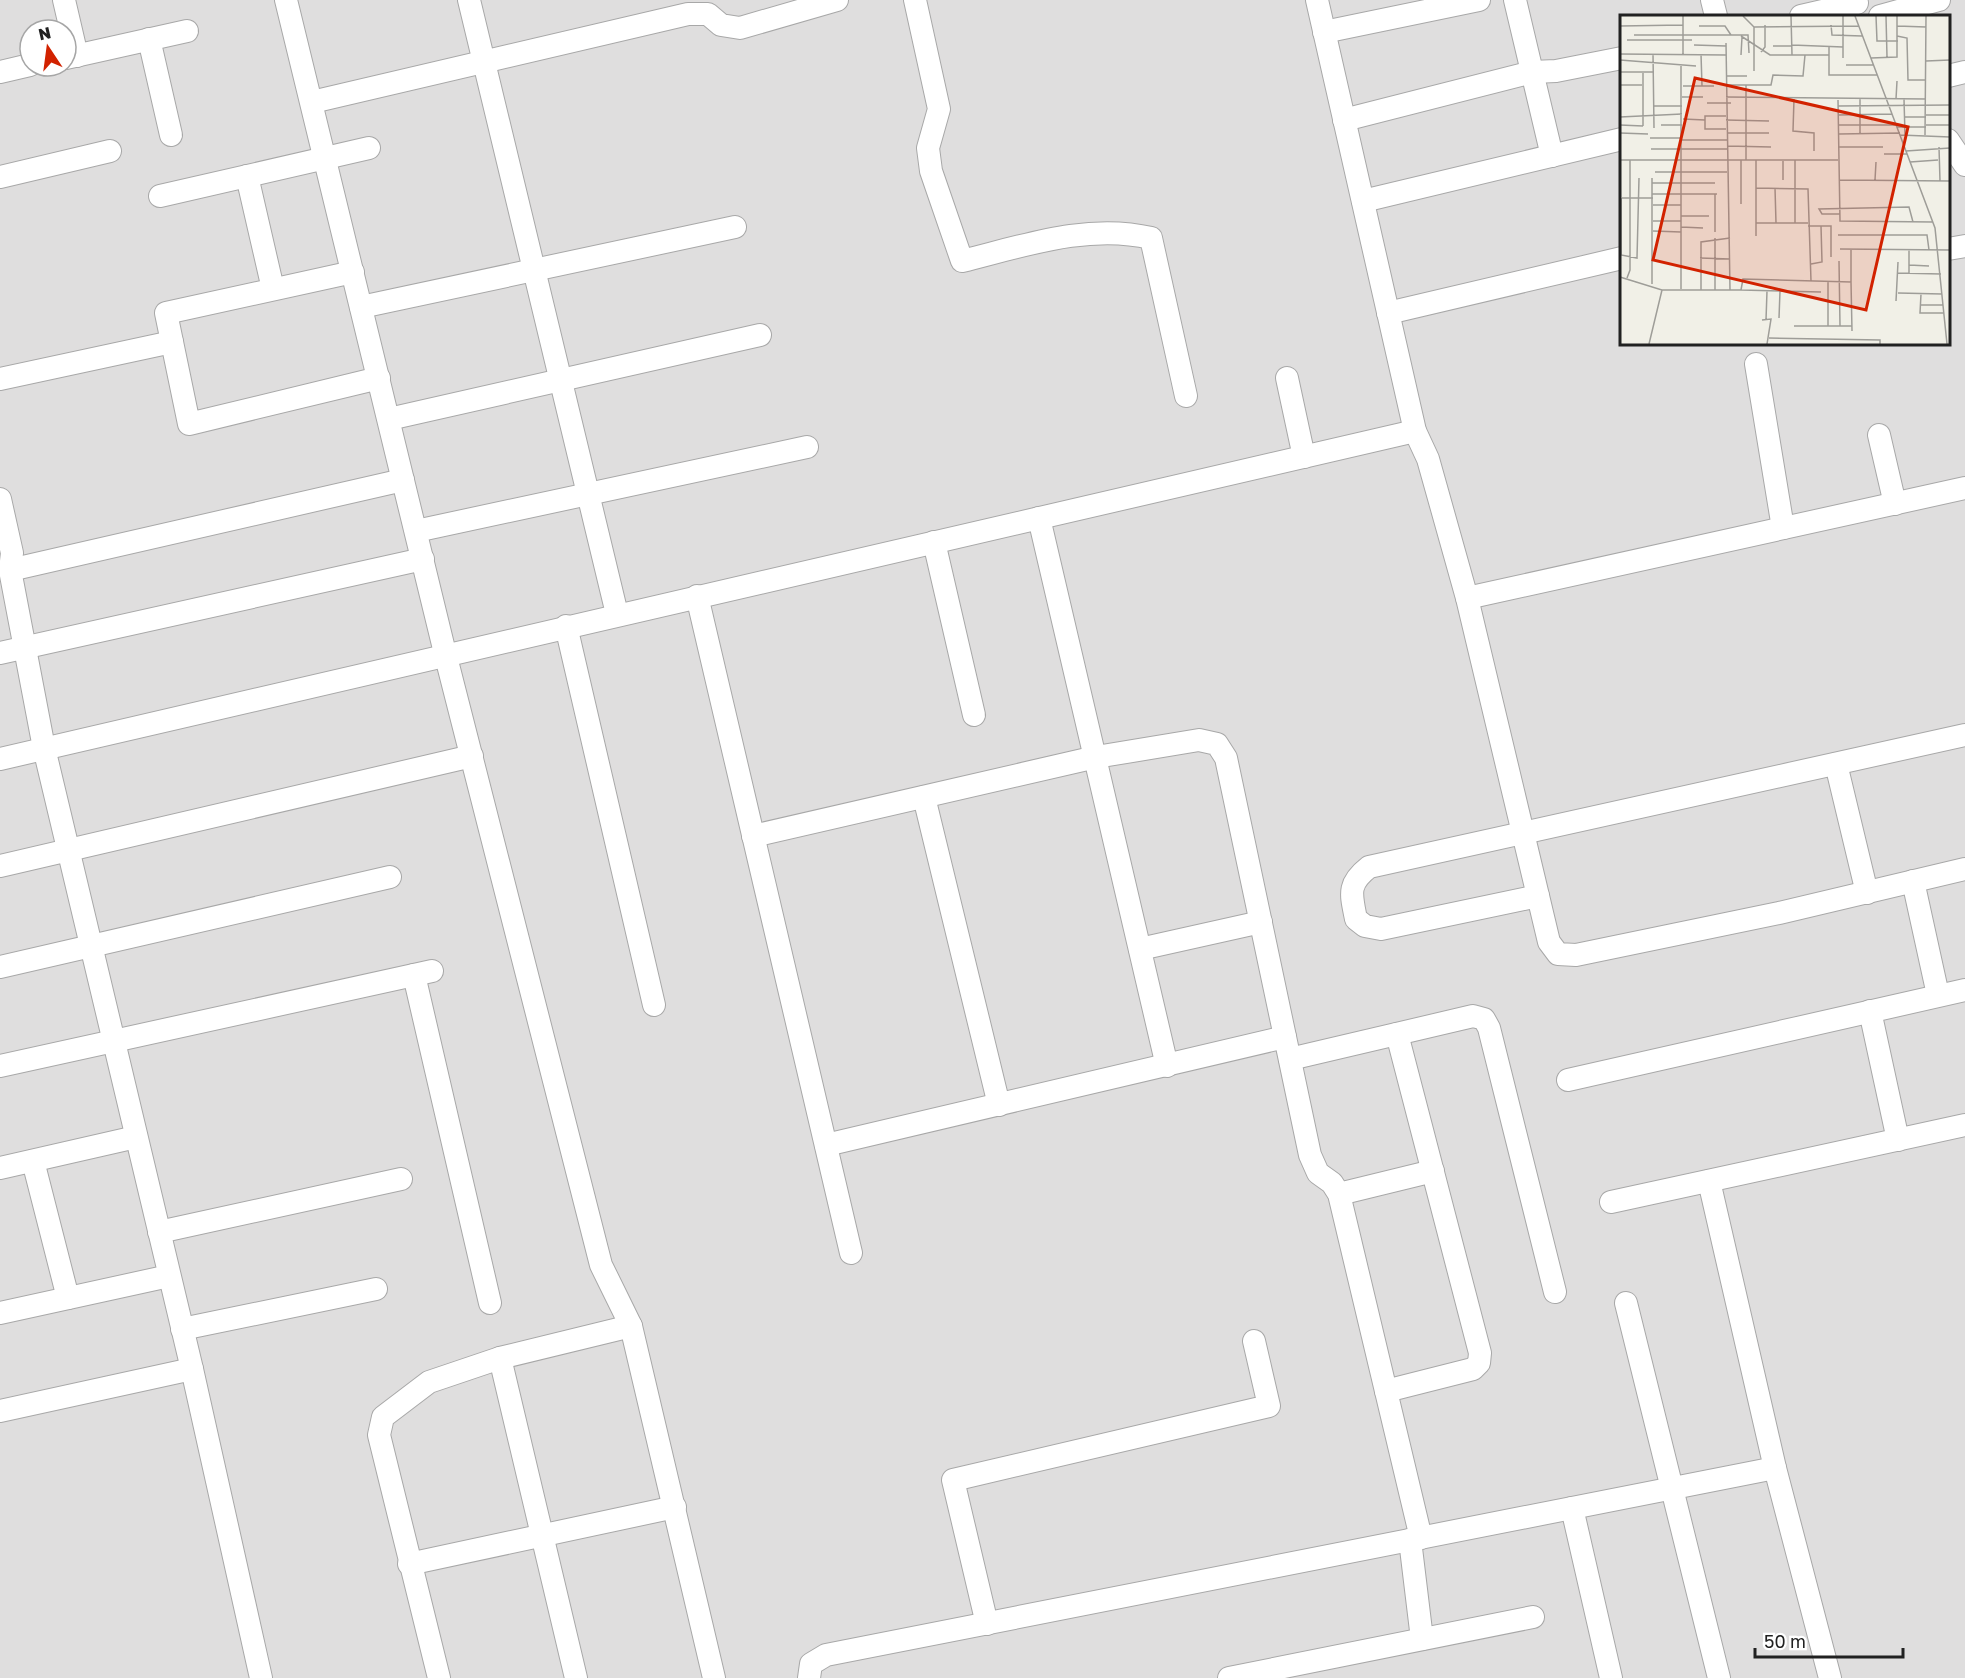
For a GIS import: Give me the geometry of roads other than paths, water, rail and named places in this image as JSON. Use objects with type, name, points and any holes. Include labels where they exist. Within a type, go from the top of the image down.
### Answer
[{"type":"street","points":[[64,0],[66,18]]},
{"type":"street","points":[[286,0],[471,756],[601,1265],[631,1326],[714,1678]]},
{"type":"street","points":[[469,0],[536,270],[617,614]]},
{"type":"street","points":[[312,102],[688,14],[708,14],[721,25],[740,28],[837,0]]},
{"type":"street","points":[[915,0],[939,109],[928,148],[931,171],[962,261],[1067,236],[1126,232],[1151,238],[1186,396]]},
{"type":"street","points":[[1317,0],[1415,431],[1428,459],[1467,598],[1549,942],[1558,954],[1576,955],[1867,893],[1965,869]]},
{"type":"street","points":[[1324,32],[1479,0]]},
{"type":"street","points":[[1515,0],[1552,156]]},
{"type":"street","points":[[1712,0],[1716,15]]},
{"type":"street","points":[[1885,15],[1933,5]]},
{"type":"street","points":[[1807,15],[1859,6]]},
{"type":"street","points":[[78,55],[187,31]]},
{"type":"street","points":[[149,39],[171,135]]},
{"type":"street","points":[[1344,120],[1532,72],[1556,71],[1620,58]]},
{"type":"street","points":[[0,72],[18,68]]},
{"type":"street","points":[[1363,201],[1620,139]]},
{"type":"street","points":[[1950,143],[1965,165]]},
{"type":"street","points":[[160,196],[369,148]]},
{"type":"street","points":[[0,177],[110,151]]},
{"type":"street","points":[[247,176],[273,289]]},
{"type":"street","points":[[362,307],[735,227]]},
{"type":"street","points":[[1950,249],[1965,246]]},
{"type":"street","points":[[1388,313],[1620,258]]},
{"type":"street","points":[[353,272],[166,313],[189,424],[379,378]]},
{"type":"street","points":[[389,419],[760,335]]},
{"type":"street","points":[[0,380],[172,342]]},
{"type":"street","points":[[1756,364],[1783,528]]},
{"type":"street","points":[[1287,378],[1304,457]]},
{"type":"street","points":[[0,759],[446,653],[1415,431]]},
{"type":"street","points":[[1879,435],[1895,504]]},
{"type":"street","points":[[416,531],[807,447]]},
{"type":"street","points":[[7,559],[404,480]]},
{"type":"street","points":[[1467,598],[1965,488]]},
{"type":"street","points":[[0,499],[7,559],[44,748],[192,1369],[261,1678]]},
{"type":"street","points":[[1039,518],[1167,1066]]},
{"type":"street","points":[[934,542],[974,715]]},
{"type":"street","points":[[0,653],[423,560]]},
{"type":"street","points":[[698,596],[851,1252]]},
{"type":"street","points":[[566,626],[654,1005]]},
{"type":"street","points":[[1538,896],[1381,929],[1365,926],[1356,919],[1351,894],[1356,877],[1369,867],[1965,735]]},
{"type":"street","points":[[753,836],[1096,757],[1199,740],[1217,744],[1226,758],[1310,1155],[1318,1173],[1332,1183],[1339,1194],[1386,1391],[1415,1539],[1422,1640]]},
{"type":"street","points":[[0,866],[471,756]]},
{"type":"street","points":[[1836,764],[1867,893]]},
{"type":"street","points":[[924,796],[999,1105]]},
{"type":"street","points":[[0,967],[390,877]]},
{"type":"street","points":[[1913,882],[1938,996]]},
{"type":"street","points":[[1140,949],[1261,922]]},
{"type":"street","points":[[0,1066],[423,973],[490,1303]]},
{"type":"street","points":[[1568,1080],[1965,990]]},
{"type":"street","points":[[1870,1011],[1898,1140]]},
{"type":"street","points":[[1290,1059],[1473,1016],[1484,1019],[1489,1028],[1555,1292]]},
{"type":"street","points":[[1386,1391],[1473,1369],[1479,1363],[1480,1353],[1397,1034]]},
{"type":"street","points":[[826,1145],[1285,1037]]},
{"type":"street","points":[[1611,1202],[1965,1125]]},
{"type":"street","points":[[0,1168],[136,1137]]},
{"type":"street","points":[[33,1161],[69,1298]]},
{"type":"street","points":[[1339,1194],[1433,1172]]},
{"type":"street","points":[[159,1232],[401,1179]]},
{"type":"street","points":[[1710,1181],[1775,1468],[1830,1678]]},
{"type":"street","points":[[0,1312],[170,1276]]},
{"type":"street","points":[[182,1329],[376,1290]]},
{"type":"street","points":[[1626,1304],[1719,1678]]},
{"type":"street","points":[[439,1678],[379,1435],[383,1417],[429,1382],[500,1358],[631,1326]]},
{"type":"street","points":[[987,1624],[953,1480],[1269,1406],[1254,1341]]},
{"type":"street","points":[[500,1358],[576,1678]]},
{"type":"street","points":[[0,1411],[192,1369]]},
{"type":"street","points":[[809,1678],[811,1664],[826,1655],[1775,1468]]},
{"type":"street","points":[[409,1564],[675,1507]]},
{"type":"street","points":[[1572,1508],[1611,1678]]},
{"type":"street","points":[[1229,1678],[1533,1617]]}]
